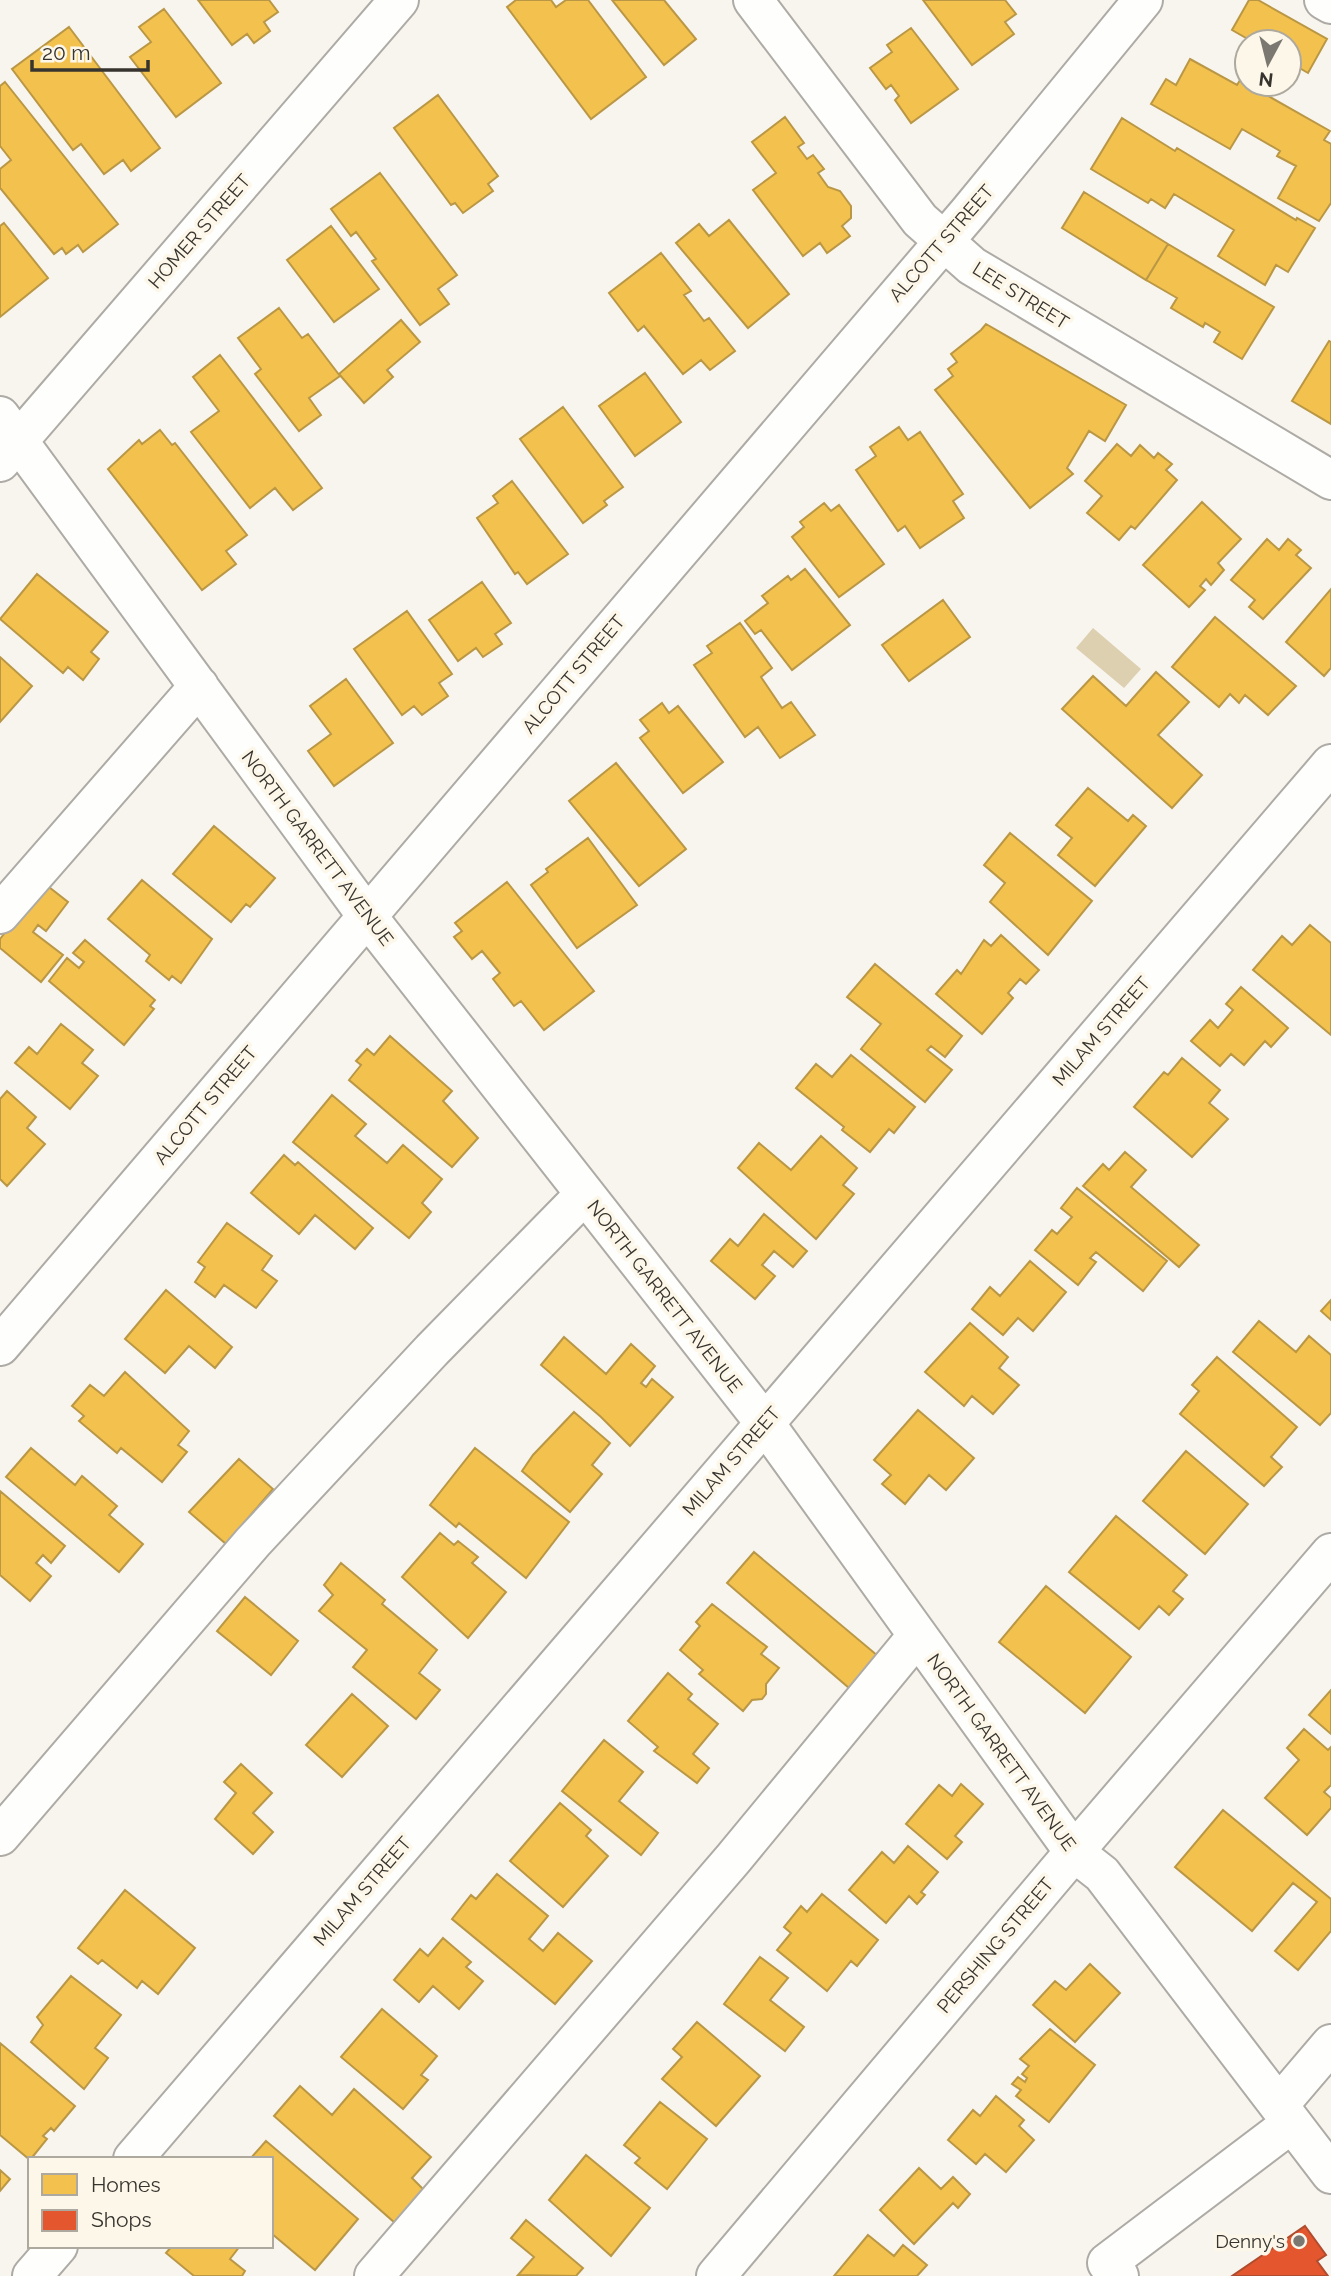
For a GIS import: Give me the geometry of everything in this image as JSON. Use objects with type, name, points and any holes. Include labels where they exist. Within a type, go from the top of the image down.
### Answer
[{"type":"street","name":"HOMER STREET","points":[[6,439],[399,0]]},
{"type":"street","name":"LEE STREET","points":[[753,0],[920,220],[943,242],[983,274],[1331,480]]},
{"type":"street","name":"ALCOTT STREET","points":[[0,1346],[943,242],[1143,0]]},
{"type":"street","points":[[1324,0],[1331,4]]},
{"type":"street","name":"NORTH GARRETT AVENUE","points":[[6,439],[199,686],[367,916],[764,1422],[1073,1852],[1102,1874],[1331,2174]]},
{"type":"street","points":[[0,914],[199,686]]},
{"type":"street","name":"MILAM STREET","points":[[134,2157],[1331,764]]},
{"type":"street","points":[[0,1836],[253,1542],[432,1350],[585,1194]]},
{"type":"street","name":"PERSHING STREET","points":[[716,2276],[1073,1852],[1331,1553]]},
{"type":"street","points":[[374,2276],[733,1860],[917,1636]]},
{"type":"street","points":[[1107,2272],[1286,2114],[1331,2044]]},
{"type":"street","points":[[32,2276],[56,2248]]},
{"type":"shaded area","points":[[1093,628],[1141,669],[1124,688],[1076,648]]},
{"type":"building: Homes","points":[[198,0],[269,0],[278,12],[264,22],[270,31],[254,43],[247,34],[232,45]]},
{"type":"building: Homes","points":[[516,0],[551,0],[556,7],[566,0],[588,0],[646,77],[591,119],[507,7]]},
{"type":"building: Homes","points":[[612,0],[664,0],[696,39],[664,65]]},
{"type":"building: Homes","points":[[923,0],[1005,0],[1016,14],[1005,22],[1014,34],[972,65]]},
{"type":"building: Homes","points":[[1249,0],[1258,0],[1327,39],[1308,73],[1303,70],[1303,28],[1233,28]]},
{"type":"building: Homes","points":[[164,9],[221,83],[176,117],[130,57],[151,42],[139,27]]},
{"type":"building: Homes","points":[[69,27],[160,148],[131,171],[123,160],[104,174],[81,144],[73,150],[12,69]]},
{"type":"building: Homes","points":[[911,28],[958,89],[911,123],[895,100],[899,96],[891,85],[886,89],[870,68],[892,52],[887,45]]},
{"type":"building: Homes","points":[[1190,59],[1233,83],[1233,98],[1272,98],[1330,131],[1324,140],[1331,144],[1331,203],[1319,221],[1278,198],[1296,166],[1277,156],[1280,151],[1242,129],[1230,149],[1151,104],[1166,79],[1176,85]]},
{"type":"building: Homes","points":[[5,82],[118,224],[83,252],[78,245],[66,254],[62,248],[54,254],[0,188],[0,169],[11,160],[0,146],[0,86]]},
{"type":"building: Homes","points":[[438,95],[498,176],[488,184],[493,191],[463,213],[455,203],[451,205],[394,128]]},
{"type":"building: Homes","points":[[785,117],[804,143],[798,147],[807,159],[813,155],[824,169],[818,173],[828,187],[840,191],[851,206],[851,218],[842,226],[850,236],[827,253],[820,243],[803,256],[753,190],[776,173],[752,142]]},
{"type":"building: Homes","points":[[1122,118],[1296,220],[1297,218],[1315,228],[1288,272],[1276,265],[1265,285],[1218,256],[1234,230],[1174,194],[1165,208],[1151,199],[1148,203],[1091,169]]},
{"type":"building: Homes","points":[[380,173],[457,275],[438,289],[449,304],[420,325],[372,261],[376,259],[356,232],[351,236],[331,209]]},
{"type":"building: Homes","points":[[1084,192],[1168,244],[1146,280],[1062,228]]},
{"type":"building: Homes","points":[[729,220],[789,294],[748,328],[676,243],[699,224],[709,236]]},
{"type":"building: Homes","points":[[4,223],[48,278],[0,317],[0,226]]},
{"type":"building: Homes","points":[[331,226],[379,289],[334,322],[287,260]]},
{"type":"building: Homes","points":[[1168,244],[1274,307],[1242,359],[1214,342],[1220,332],[1205,323],[1203,327],[1171,308],[1177,298],[1146,280]]},
{"type":"building: Homes","points":[[661,253],[691,291],[684,295],[704,321],[709,318],[735,351],[710,370],[701,360],[683,374],[644,326],[638,331],[609,293]]},
{"type":"building: Homes","points":[[279,308],[302,338],[308,334],[340,376],[309,398],[321,415],[299,431],[255,374],[261,369],[238,338]]},
{"type":"building: Homes","points":[[401,320],[420,342],[387,370],[393,377],[364,403],[339,374]]},
{"type":"building: Homes","points":[[986,324],[1126,405],[1105,441],[1089,431],[1067,468],[1073,474],[1030,508],[935,390],[953,376],[948,369],[957,362],[951,354]]},
{"type":"building: Homes","points":[[1329,341],[1331,342],[1331,424],[1292,401]]},
{"type":"building: Homes","points":[[220,355],[322,488],[293,510],[275,488],[250,508],[191,432],[219,411],[193,377]]},
{"type":"building: Homes","points":[[645,373],[681,422],[635,456],[599,406]]},
{"type":"building: Homes","points":[[563,407],[623,487],[604,501],[607,505],[583,523],[520,439]]},
{"type":"building: Homes","points":[[899,427],[908,440],[920,432],[963,494],[953,501],[964,518],[920,548],[905,526],[898,531],[856,470],[876,456],[870,447]]},
{"type":"building: Homes","points":[[160,430],[172,445],[175,443],[247,535],[226,551],[236,564],[202,590],[108,469],[139,440],[142,444]]},
{"type":"building: Homes","points":[[1117,444],[1131,456],[1140,445],[1154,458],[1158,453],[1172,464],[1166,470],[1177,480],[1135,529],[1131,526],[1119,540],[1087,513],[1102,496],[1085,481]]},
{"type":"building: Homes","points":[[512,481],[568,554],[527,584],[518,572],[515,574],[477,518],[498,503],[493,496]]},
{"type":"building: Homes","points":[[1202,502],[1241,539],[1218,563],[1224,570],[1211,585],[1206,579],[1200,586],[1205,590],[1189,607],[1143,565]]},
{"type":"building: Homes","points":[[824,503],[831,511],[839,505],[884,564],[839,597],[792,537],[804,527],[800,522]]},
{"type":"building: Homes","points":[[1267,539],[1279,550],[1288,539],[1301,550],[1296,555],[1311,568],[1263,619],[1249,607],[1255,600],[1231,580]]},
{"type":"building: Homes","points":[[805,569],[850,625],[792,670],[761,630],[755,634],[745,621],[768,603],[762,596],[788,576],[791,580]]},
{"type":"building: Homes","points":[[37,574],[108,632],[91,652],[99,659],[83,680],[68,667],[63,673],[0,619]]},
{"type":"building: Homes","points":[[482,582],[511,623],[495,634],[502,644],[483,657],[476,648],[458,661],[429,620]]},
{"type":"building: Homes","points":[[1331,589],[1331,668],[1324,676],[1286,642]]},
{"type":"building: Homes","points":[[943,600],[970,637],[909,681],[882,645]]},
{"type":"building: Homes","points":[[407,611],[452,674],[439,683],[448,696],[422,715],[414,706],[402,715],[354,649]]},
{"type":"building: Homes","points":[[1215,617],[1296,686],[1268,715],[1245,695],[1239,703],[1230,694],[1219,707],[1172,667]]},
{"type":"building: Homes","points":[[740,623],[772,668],[761,677],[782,708],[791,702],[815,735],[780,758],[758,727],[745,737],[694,665],[712,653],[707,646]]},
{"type":"building: Homes","points":[[0,657],[32,686],[0,722]]},
{"type":"building: Homes","points":[[1156,672],[1189,702],[1158,735],[1202,775],[1172,808],[1062,709],[1093,676],[1126,706]]},
{"type":"building: Homes","points":[[346,679],[393,743],[334,786],[308,751],[331,734],[310,706]]},
{"type":"building: Homes","points":[[662,703],[669,713],[678,706],[723,762],[683,793],[640,738],[649,731],[640,720]]},
{"type":"building: Homes","points":[[616,763],[686,849],[639,886],[569,801]]},
{"type":"building: Homes","points":[[1088,788],[1128,821],[1133,815],[1146,826],[1095,886],[1058,855],[1072,838],[1056,825]]},
{"type":"building: Homes","points":[[214,826],[275,878],[250,907],[246,904],[231,922],[173,874]]},
{"type":"building: Homes","points":[[1010,833],[1092,901],[1048,955],[990,902],[1005,883],[984,865]]},
{"type":"building: Homes","points":[[588,838],[637,905],[577,948],[531,885],[548,872],[546,869]]},
{"type":"building: Homes","points":[[40,880],[68,902],[46,931],[38,925],[33,932],[63,955],[41,982],[0,948],[0,939],[23,910]]},
{"type":"building: Homes","points":[[142,880],[212,939],[181,983],[172,976],[169,980],[146,961],[150,955],[108,919]]},
{"type":"building: Homes","points":[[507,882],[594,991],[544,1030],[521,1001],[514,1006],[493,979],[500,973],[482,951],[472,959],[454,937],[462,931],[455,923]]},
{"type":"building: Homes","points":[[1310,925],[1331,943],[1331,1035],[1253,970],[1282,936],[1292,945]]},
{"type":"building: Homes","points":[[1001,935],[1039,970],[1026,984],[1020,979],[1008,993],[1013,998],[982,1034],[936,994],[957,970],[961,974],[984,940],[991,946]]},
{"type":"building: Homes","points":[[85,940],[155,1000],[150,1006],[154,1009],[124,1045],[49,981],[67,958],[79,968],[84,962],[73,953]]},
{"type":"building: Homes","points":[[875,964],[962,1036],[945,1057],[931,1046],[927,1050],[952,1070],[925,1102],[861,1049],[881,1024],[847,997]]},
{"type":"building: Homes","points":[[1241,987],[1288,1028],[1271,1047],[1265,1041],[1244,1065],[1231,1054],[1220,1066],[1191,1041],[1210,1020],[1218,1028],[1233,1010],[1226,1004]]},
{"type":"building: Homes","points":[[61,1024],[93,1050],[82,1063],[98,1076],[70,1109],[15,1063],[29,1047],[37,1054]]},
{"type":"building: Homes","points":[[390,1036],[452,1091],[443,1101],[478,1138],[452,1167],[349,1080],[361,1065],[356,1061],[367,1049],[374,1055]]},
{"type":"building: Homes","points":[[851,1055],[915,1107],[894,1133],[889,1129],[870,1152],[796,1088],[816,1064],[832,1077]]},
{"type":"building: Homes","points":[[1182,1058],[1220,1090],[1209,1103],[1228,1119],[1192,1157],[1134,1107],[1164,1072],[1168,1075]]},
{"type":"building: Homes","points":[[7,1091],[36,1117],[27,1128],[45,1144],[7,1186],[0,1179],[0,1099]]},
{"type":"building: Homes","points":[[332,1095],[366,1124],[355,1136],[387,1163],[403,1145],[442,1179],[422,1203],[431,1212],[409,1238],[293,1142]]},
{"type":"building: Homes","points":[[821,1136],[857,1168],[843,1185],[854,1194],[816,1239],[738,1168],[759,1143],[791,1170]]},
{"type":"building: Homes","points":[[1125,1152],[1146,1170],[1131,1187],[1199,1245],[1179,1267],[1083,1186],[1103,1164],[1109,1170]]},
{"type":"building: Homes","points":[[284,1155],[295,1165],[298,1162],[373,1228],[355,1249],[315,1215],[299,1234],[251,1193]]},
{"type":"building: Homes","points":[[1077,1188],[1167,1261],[1143,1291],[1096,1252],[1090,1258],[1096,1262],[1078,1285],[1035,1250],[1052,1230],[1057,1234],[1072,1217],[1061,1208]]},
{"type":"building: Homes","points":[[764,1214],[807,1251],[793,1267],[774,1251],[762,1265],[775,1276],[755,1299],[711,1261],[730,1239],[738,1246]]},
{"type":"building: Homes","points":[[227,1223],[272,1256],[262,1270],[277,1281],[256,1308],[224,1285],[215,1297],[195,1282],[205,1267],[198,1262]]},
{"type":"building: Homes","points":[[1030,1261],[1066,1292],[1033,1331],[1018,1318],[1003,1335],[972,1309],[990,1287],[1000,1296]]},
{"type":"building: Homes","points":[[166,1290],[232,1347],[215,1368],[189,1346],[165,1373],[125,1339]]},
{"type":"building: Homes","points":[[1331,1300],[1331,1320],[1321,1311]]},
{"type":"building: Homes","points":[[1259,1321],[1296,1352],[1309,1336],[1331,1355],[1331,1413],[1320,1425],[1233,1352]]},
{"type":"building: Homes","points":[[970,1323],[1008,1357],[999,1368],[1019,1385],[993,1414],[972,1396],[964,1406],[925,1372]]},
{"type":"building: Homes","points":[[564,1337],[606,1374],[631,1344],[655,1366],[641,1383],[646,1387],[652,1379],[673,1397],[630,1446],[541,1365]]},
{"type":"building: Homes","points":[[1217,1357],[1297,1427],[1271,1457],[1282,1467],[1264,1486],[1180,1414],[1199,1391],[1192,1385]]},
{"type":"building: Homes","points":[[125,1372],[189,1431],[178,1445],[187,1452],[162,1482],[121,1448],[117,1453],[79,1421],[84,1416],[72,1406],[90,1385],[104,1396]]},
{"type":"building: Homes","points":[[918,1410],[974,1458],[946,1490],[929,1475],[905,1504],[882,1484],[891,1475],[874,1460]]},
{"type":"building: Homes","points":[[574,1412],[610,1443],[592,1465],[602,1474],[570,1512],[522,1471],[533,1455]]},
{"type":"building: Homes","points":[[31,1448],[75,1485],[82,1476],[117,1506],[109,1515],[143,1544],[119,1572],[6,1477]]},
{"type":"building: Homes","points":[[475,1448],[569,1522],[526,1578],[459,1523],[456,1527],[430,1505]]},
{"type":"building: Homes","points":[[1186,1451],[1248,1504],[1205,1554],[1143,1501]]},
{"type":"building: Homes","points":[[239,1459],[273,1489],[226,1544],[189,1512]]},
{"type":"building: Homes","points":[[0,1491],[65,1546],[51,1563],[43,1555],[36,1563],[51,1576],[30,1601],[0,1575]]},
{"type":"building: Homes","points":[[1116,1516],[1187,1575],[1173,1591],[1183,1599],[1169,1615],[1159,1606],[1139,1629],[1069,1572]]},
{"type":"building: Homes","points":[[440,1533],[454,1545],[458,1541],[478,1557],[472,1563],[506,1592],[468,1638],[402,1577]]},
{"type":"building: Homes","points":[[754,1552],[884,1661],[856,1694],[727,1583]]},
{"type":"building: Homes","points":[[341,1563],[385,1600],[382,1604],[437,1650],[419,1673],[440,1690],[416,1719],[353,1667],[367,1650],[319,1611],[333,1595],[324,1585]]},
{"type":"building: Homes","points":[[1046,1586],[1131,1657],[1085,1713],[999,1642]]},
{"type":"building: Homes","points":[[245,1597],[298,1641],[271,1675],[217,1631]]},
{"type":"building: Homes","points":[[712,1604],[767,1647],[761,1654],[779,1668],[766,1684],[766,1694],[762,1699],[752,1700],[743,1711],[699,1674],[703,1670],[680,1650],[700,1626],[696,1622]]},
{"type":"building: Homes","points":[[668,1673],[692,1694],[688,1699],[718,1724],[693,1754],[709,1768],[697,1783],[654,1751],[658,1747],[628,1721]]},
{"type":"building: Homes","points":[[1331,1690],[1331,1734],[1309,1715]]},
{"type":"building: Homes","points":[[352,1694],[388,1726],[342,1777],[306,1745]]},
{"type":"building: Homes","points":[[1304,1729],[1328,1750],[1331,1747],[1331,1785],[1324,1792],[1331,1798],[1331,1808],[1307,1835],[1265,1798],[1299,1760],[1287,1748]]},
{"type":"building: Homes","points":[[604,1740],[643,1772],[619,1801],[658,1833],[641,1855],[562,1791]]},
{"type":"building: Homes","points":[[241,1764],[272,1793],[253,1813],[273,1832],[253,1854],[215,1819],[236,1793],[224,1782]]},
{"type":"building: Homes","points":[[961,1784],[983,1804],[955,1836],[962,1842],[947,1859],[906,1824],[939,1785],[952,1796]]},
{"type":"building: Homes","points":[[560,1803],[591,1830],[586,1836],[608,1856],[563,1907],[510,1861]]},
{"type":"building: Homes","points":[[1223,1810],[1331,1899],[1331,1931],[1298,1970],[1275,1951],[1317,1902],[1293,1883],[1252,1931],[1175,1867]]},
{"type":"building: Homes","points":[[908,1846],[938,1872],[921,1892],[925,1895],[917,1904],[909,1896],[886,1923],[849,1890],[882,1852],[894,1863]]},
{"type":"building: Homes","points":[[497,1874],[548,1916],[529,1939],[543,1951],[558,1933],[592,1961],[555,2004],[452,1919],[471,1895],[476,1899]]},
{"type":"building: Homes","points":[[125,1890],[195,1948],[158,1994],[142,1981],[137,1988],[102,1960],[98,1964],[78,1948]]},
{"type":"building: Homes","points":[[822,1894],[878,1940],[857,1966],[851,1961],[827,1991],[777,1950],[791,1933],[784,1927],[801,1906],[807,1912]]},
{"type":"building: Homes","points":[[443,1938],[471,1962],[466,1967],[483,1981],[459,2009],[433,1986],[419,2002],[394,1980],[420,1949],[428,1956]]},
{"type":"building: Homes","points":[[760,1957],[788,1978],[770,2000],[804,2027],[785,2051],[724,2004]]},
{"type":"building: Homes","points":[[1090,1964],[1120,1993],[1075,2042],[1033,2005],[1055,1981],[1066,1990]]},
{"type":"building: Homes","points":[[71,1976],[121,2015],[95,2048],[108,2058],[84,2089],[31,2042],[43,2025],[37,2017]]},
{"type":"building: Homes","points":[[382,2009],[437,2056],[421,2075],[428,2080],[403,2109],[341,2057]]},
{"type":"building: Homes","points":[[697,2022],[760,2076],[716,2126],[662,2079],[682,2057],[673,2049]]},
{"type":"building: Homes","points":[[1050,2029],[1095,2065],[1049,2122],[1016,2096],[1021,2090],[1012,2084],[1018,2077],[1025,2082],[1027,2078],[1022,2074],[1029,2066],[1020,2059]]},
{"type":"building: Homes","points":[[0,2043],[75,2106],[54,2131],[51,2128],[43,2136],[47,2139],[32,2157],[28,2158],[0,2135]]},
{"type":"building: Homes","points":[[300,2086],[332,2115],[354,2089],[431,2157],[412,2178],[424,2190],[395,2223],[274,2116]]},
{"type":"building: Homes","points":[[996,2096],[1024,2120],[1019,2126],[1034,2140],[1006,2172],[985,2154],[976,2164],[948,2140],[973,2110],[980,2116]]},
{"type":"building: Homes","points":[[660,2102],[707,2139],[667,2189],[635,2163],[640,2158],[624,2145]]},
{"type":"building: Homes","points":[[266,2141],[358,2219],[315,2270],[273,2235],[273,2157],[252,2157]]},
{"type":"building: Homes","points":[[586,2155],[650,2208],[611,2256],[549,2200]]},
{"type":"building: Homes","points":[[919,2168],[941,2189],[953,2177],[970,2194],[958,2208],[953,2203],[914,2244],[880,2210]]},
{"type":"building: Homes","points":[[0,2170],[10,2179],[0,2191]]},
{"type":"building: Homes","points":[[526,2220],[583,2268],[576,2276],[518,2275],[534,2257],[511,2238]]},
{"type":"building: Homes","points":[[868,2235],[894,2256],[903,2245],[927,2265],[917,2276],[834,2276]]},
{"type":"building: Homes","points":[[170,2248],[238,2248],[230,2259],[245,2271],[242,2276],[194,2276],[166,2253]]},
{"type":"building: Shops","name":"Denny's","points":[[1305,2226],[1326,2255],[1317,2261],[1328,2276],[1232,2276]]},
{"type":"place","name":"Denny's","points":[[1299,2241]]}]
